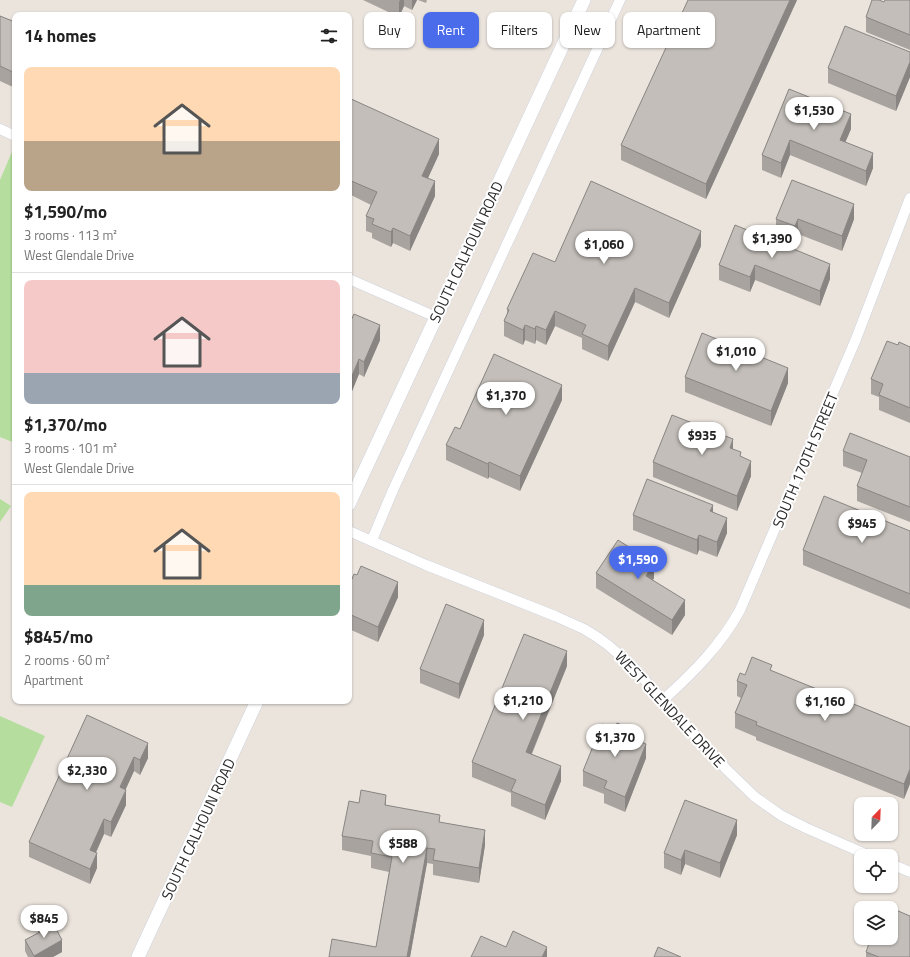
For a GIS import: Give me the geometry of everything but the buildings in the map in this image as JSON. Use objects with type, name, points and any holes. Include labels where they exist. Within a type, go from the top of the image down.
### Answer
[{"type":"street","name":"SOUTH CALHOUN ROAD","points":[[352,498],[584,0]]},
{"type":"street","points":[[372,540],[393,490],[620,0]]},
{"type":"street","points":[[0,129],[12,135]]},
{"type":"street","name":"SOUTH 170TH STREET","points":[[663,700],[710,655],[740,610],[856,339],[910,198]]},
{"type":"street","points":[[352,280],[436,317]]},
{"type":"street","name":"WEST GLENDALE DRIVE","points":[[352,532],[426,565],[584,629],[608,645],[627,661],[726,769],[755,797],[782,816],[854,849]]},
{"type":"street","name":"SOUTH CALHOUN ROAD","points":[[138,957],[256,704]]},
{"type":"street","points":[[898,867],[910,872]]},
{"type":"green space","points":[[12,152],[12,442],[0,437],[0,180]]},
{"type":"green space","points":[[0,499],[11,506],[0,522]]},
{"type":"green space","points":[[0,716],[45,736],[12,807],[0,802]]}]
